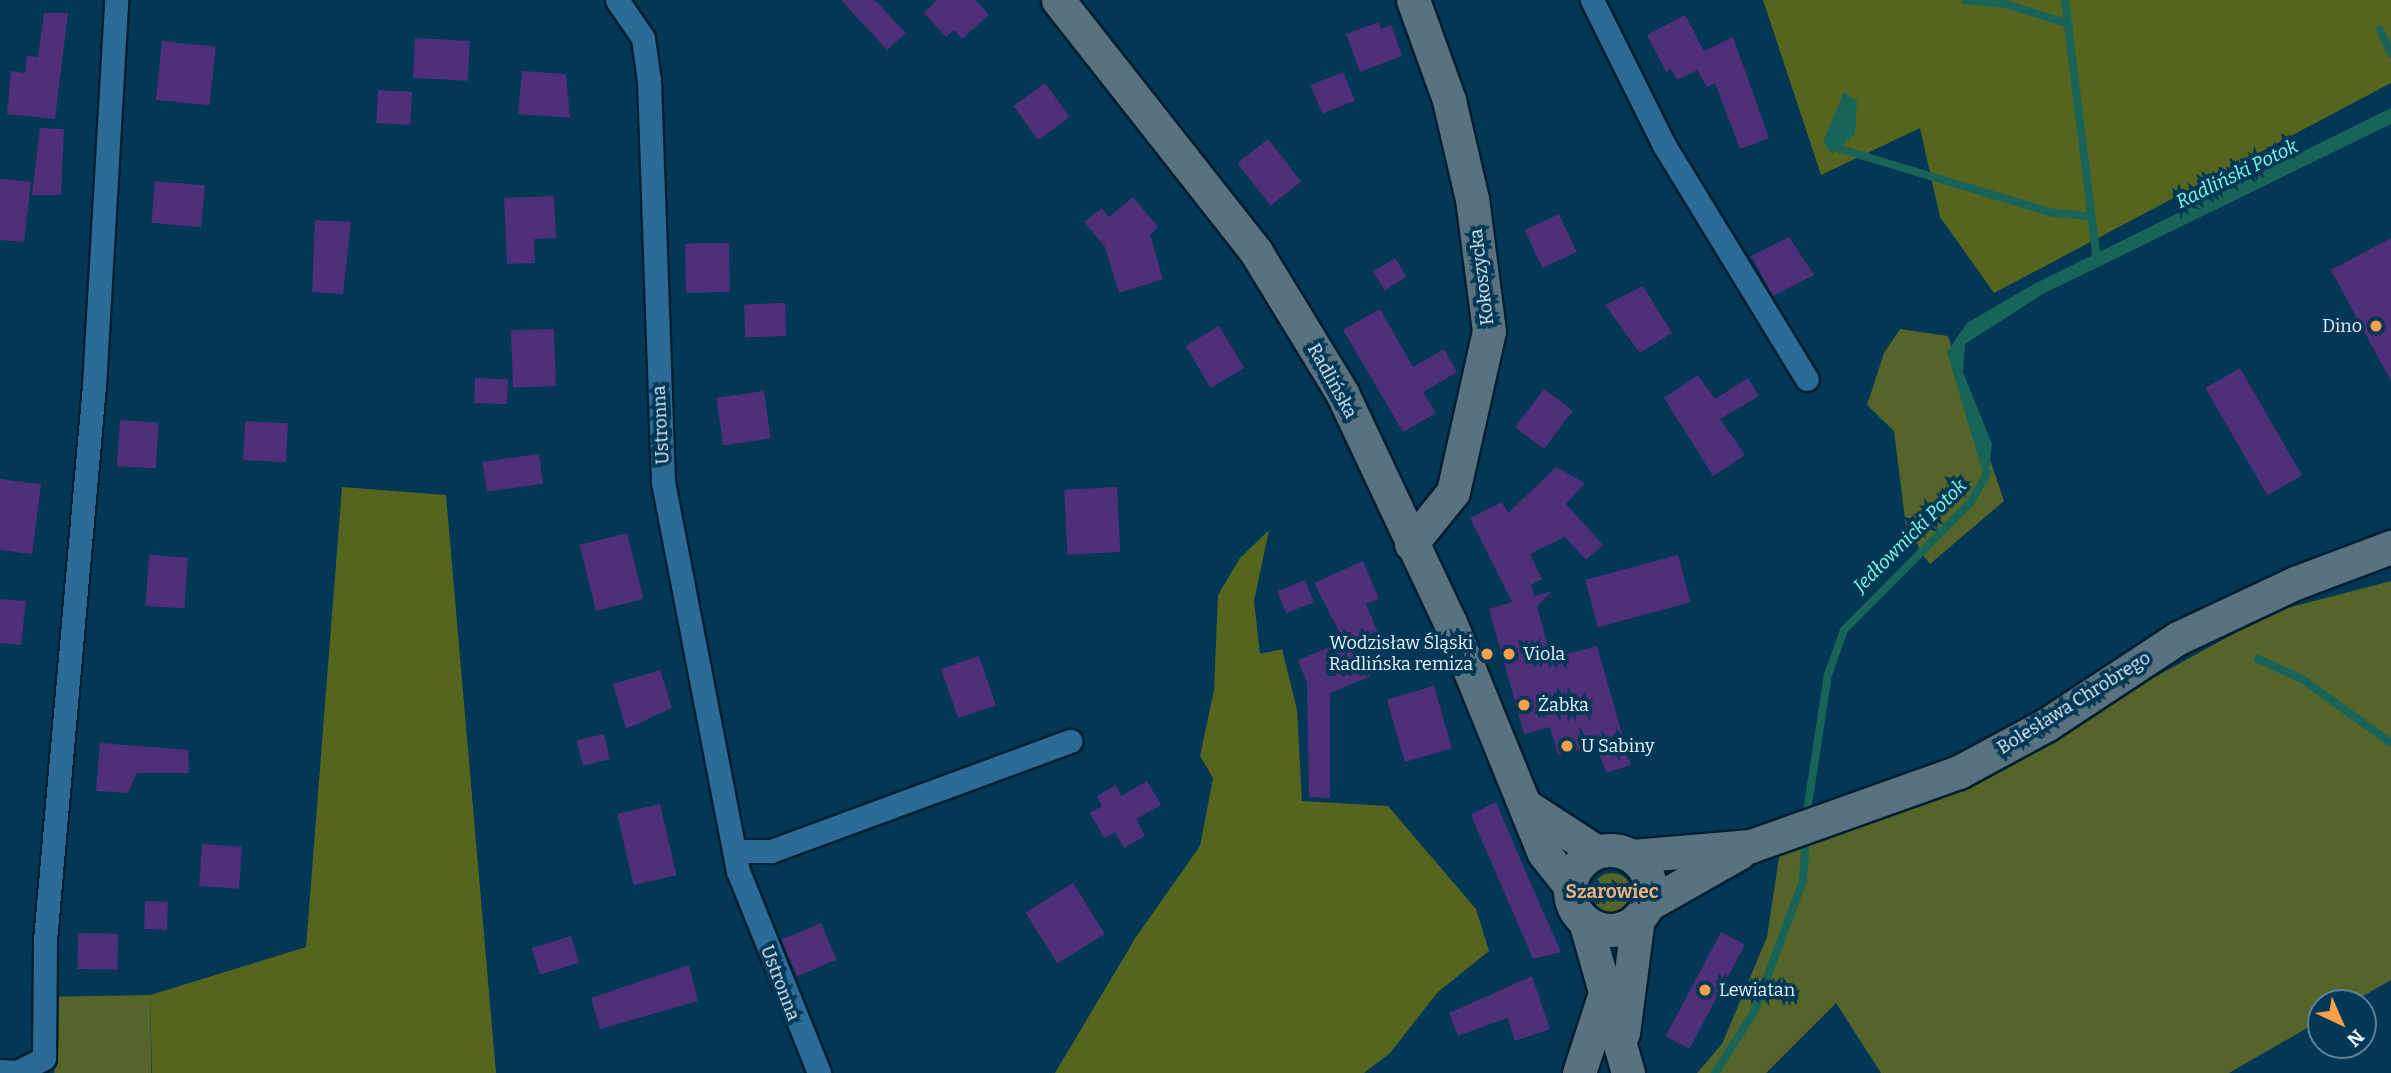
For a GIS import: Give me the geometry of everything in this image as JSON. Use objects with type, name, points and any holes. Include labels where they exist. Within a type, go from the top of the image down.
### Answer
[{"type":"street","points":[[0,1071],[17,1072],[44,1058],[47,914],[94,386],[116,0]]},
{"type":"street","name":"Ustronna","points":[[617,0],[643,38],[663,482],[736,851],[786,1003],[819,1073]]},
{"type":"street","name":"Radlińska","points":[[1058,0],[1256,252],[1342,393],[1528,807],[1544,853],[1570,886]]},
{"type":"street","name":"Kokoszycka","points":[[1411,544],[1453,492],[1489,331],[1472,199],[1449,100],[1413,0]]},
{"type":"street","points":[[1592,0],[1664,145],[1807,379]]},
{"type":"street","name":"Bolesława Chrobrego","points":[[1643,912],[1765,842],[1959,772],[2178,638],[2295,583],[2391,547]]},
{"type":"street","points":[[736,851],[771,851],[1070,741]]},
{"type":"street","points":[[1528,807],[1597,852],[1632,856],[1649,883],[1625,1059]]},
{"type":"street","name":"Bolesława Chrobrego","points":[[1632,856],[1765,842]]},
{"type":"street","points":[[1597,852],[1579,865],[1570,886],[1585,921],[1625,1059]]},
{"type":"street","points":[[1585,921],[1606,930],[1643,912]]},
{"type":"street","points":[[1579,1073],[1605,990]]},
{"type":"shaded area","points":[[1763,0],[2391,0],[2391,83],[1994,293],[1940,217],[1920,128],[1821,175]]},
{"type":"shaded area","points":[[1844,92],[1857,101],[1855,134],[1832,154],[1823,142]]},
{"type":"shaded area","points":[[2391,108],[2391,124],[2043,294],[1965,344],[1963,372],[1992,444],[1987,487],[1947,352],[1967,323],[2034,284]]},
{"type":"shaded area","points":[[1900,329],[1948,336],[2004,501],[1930,564],[1907,535],[1894,431],[1867,405],[1884,353]]},
{"type":"shaded area","points":[[342,487],[446,495],[496,1073],[152,1073],[150,995],[306,947]]},
{"type":"shaded area","points":[[1269,530],[1254,601],[1260,654],[1282,649],[1297,710],[1302,801],[1388,806],[1476,909],[1489,951],[1438,992],[1390,1053],[1364,1073],[1055,1073],[1136,937],[1200,846],[1213,778],[1200,756],[1214,690],[1218,595],[1240,558]]},
{"type":"shaded area","points":[[2391,581],[2391,980],[2375,989],[2307,989],[2307,1028],[2229,1073],[1881,1073],[1836,1003],[1766,1073],[1697,1073],[1722,1044],[1767,937],[1780,850],[1940,795],[2275,611]]},
{"type":"shaded area","points":[[1612,873],[1626,879],[1632,893],[1626,907],[1612,913],[1598,907],[1592,893],[1598,879]]},
{"type":"shaded area","points":[[150,995],[151,1073],[54,1073],[53,997]]},
{"type":"building","points":[[841,0],[875,0],[906,33],[887,50]]},
{"type":"building","points":[[937,0],[975,0],[989,15],[962,39],[954,30],[946,37],[924,13]]},
{"type":"building","points":[[44,13],[68,13],[55,119],[7,114],[11,71],[25,73],[27,56],[38,57]]},
{"type":"building","points":[[1685,15],[1704,51],[1733,37],[1769,138],[1740,149],[1715,83],[1707,87],[1697,70],[1677,80],[1671,69],[1666,72],[1647,35]]},
{"type":"building","points":[[1379,22],[1381,29],[1391,25],[1402,56],[1360,72],[1346,34]]},
{"type":"building","points":[[415,38],[470,41],[468,81],[413,78]]},
{"type":"building","points":[[162,41],[216,47],[210,105],[156,100]]},
{"type":"building","points":[[522,71],[566,74],[570,118],[518,114]]},
{"type":"building","points":[[1343,72],[1355,101],[1322,114],[1311,85]]},
{"type":"building","points":[[1045,83],[1070,117],[1038,140],[1013,106]]},
{"type":"building","points":[[378,90],[412,92],[410,125],[376,123]]},
{"type":"building","points":[[40,128],[64,129],[61,195],[32,195]]},
{"type":"building","points":[[1268,139],[1301,182],[1271,206],[1237,163]]},
{"type":"building","points":[[0,179],[31,182],[24,242],[0,240]]},
{"type":"building","points":[[155,181],[205,185],[201,227],[151,223]]},
{"type":"building","points":[[554,196],[556,238],[534,239],[535,263],[507,264],[504,198]]},
{"type":"building","points":[[1133,197],[1158,227],[1150,235],[1163,279],[1119,293],[1105,247],[1084,222],[1102,208],[1109,217]]},
{"type":"building","points":[[1559,214],[1577,252],[1542,268],[1525,230]]},
{"type":"building","points":[[315,220],[351,222],[343,294],[312,292]]},
{"type":"building","points":[[1789,237],[1814,275],[1773,296],[1751,256]]},
{"type":"building","name":"Dino","points":[[2391,238],[2391,381],[2331,270]]},
{"type":"building","points":[[729,243],[730,292],[686,293],[685,244]]},
{"type":"building","points":[[1395,258],[1407,277],[1385,290],[1373,272]]},
{"type":"building","points":[[1643,286],[1672,333],[1640,353],[1605,305]]},
{"type":"building","points":[[785,303],[786,336],[745,337],[744,304]]},
{"type":"building","points":[[1380,309],[1413,367],[1444,349],[1457,372],[1423,392],[1436,413],[1403,432],[1343,330]]},
{"type":"building","points":[[1219,326],[1244,368],[1211,388],[1186,346]]},
{"type":"building","points":[[554,329],[556,386],[513,387],[511,331]]},
{"type":"building","points":[[2240,368],[2302,475],[2267,495],[2205,388]]},
{"type":"building","points":[[1698,375],[1715,399],[1748,378],[1759,396],[1720,419],[1745,455],[1713,476],[1664,398]]},
{"type":"building","points":[[475,378],[508,379],[507,404],[474,403]]},
{"type":"building","points":[[1544,389],[1573,411],[1544,449],[1515,427]]},
{"type":"building","points":[[764,391],[771,439],[723,445],[716,398]]},
{"type":"building","points":[[120,420],[159,423],[156,469],[117,466]]},
{"type":"building","points":[[245,421],[288,423],[286,462],[243,460]]},
{"type":"building","points":[[539,454],[543,484],[487,492],[483,462]]},
{"type":"building","points":[[1556,467],[1585,483],[1566,504],[1603,545],[1586,560],[1565,537],[1530,554],[1542,579],[1531,585],[1534,596],[1553,591],[1537,606],[1551,658],[1597,646],[1631,765],[1606,773],[1596,745],[1558,755],[1550,727],[1524,734],[1489,609],[1512,602],[1470,518],[1502,502],[1508,513]]},
{"type":"building","points":[[0,479],[41,484],[32,554],[0,550]]},
{"type":"building","points":[[1117,487],[1120,552],[1067,555],[1064,490]]},
{"type":"building","points":[[627,533],[643,599],[596,611],[579,545]]},
{"type":"building","points":[[149,555],[188,558],[184,609],[145,606]]},
{"type":"building","points":[[1678,555],[1691,602],[1598,627],[1585,580]]},
{"type":"building","points":[[1363,561],[1379,599],[1366,604],[1392,667],[1330,693],[1330,798],[1309,797],[1307,683],[1298,660],[1344,641],[1314,583]]},
{"type":"building","points":[[1305,580],[1314,602],[1286,613],[1277,591]]},
{"type":"building","points":[[0,599],[26,601],[21,645],[0,643]]},
{"type":"building","points":[[979,656],[996,705],[958,718],[941,669]]},
{"type":"building","points":[[660,670],[672,708],[626,729],[613,684]]},
{"type":"building","points":[[1434,686],[1452,748],[1405,762],[1387,700]]},
{"type":"building","points":[[604,734],[610,759],[583,766],[577,740]]},
{"type":"building","points":[[100,743],[188,750],[189,773],[137,773],[128,793],[96,791]]},
{"type":"building","points":[[1147,781],[1161,805],[1136,819],[1145,836],[1124,848],[1115,832],[1104,838],[1090,813],[1102,806],[1097,796],[1116,785],[1121,796]]},
{"type":"building","points":[[1496,802],[1561,952],[1533,959],[1471,814]]},
{"type":"building","points":[[660,804],[676,875],[634,885],[617,814]]},
{"type":"building","points":[[202,844],[242,847],[239,889],[199,886]]},
{"type":"building","points":[[1073,883],[1105,934],[1057,964],[1026,913]]},
{"type":"building","points":[[145,901],[168,902],[167,930],[144,929]]},
{"type":"building","points":[[821,923],[837,960],[797,977],[781,940]]},
{"type":"building","name":"Lewiatan","points":[[1721,932],[1745,945],[1689,1049],[1666,1036]]},
{"type":"building","points":[[78,933],[118,934],[117,970],[77,969]]},
{"type":"building","points":[[571,936],[579,963],[540,975],[532,948]]},
{"type":"building","points":[[689,965],[698,1001],[600,1029],[591,998]]},
{"type":"building","points":[[1532,976],[1550,1029],[1515,1041],[1507,1018],[1458,1036],[1449,1013]]},
{"type":"waterway","points":[[1965,0],[2002,3],[2069,24]]},
{"type":"waterway","name":"Jedłownicki Potok","points":[[2065,0],[2097,261]]},
{"type":"waterway","points":[[2380,30],[2391,54]]},
{"type":"waterway","points":[[1840,149],[2054,213],[2092,216]]},
{"type":"waterway","name":"Jedłownicki Potok","points":[[1806,818],[1828,675],[1844,630],[1971,502],[1987,473]]},
{"type":"waterway","points":[[2258,659],[2302,679],[2391,743]]},
{"type":"waterway","name":"Jedłownicki Potok","points":[[1715,1073],[1754,1012],[1803,881],[1806,834]]},
{"type":"place","name":"Dino","points":[[2376,326]]},
{"type":"place","name":"Wodzisław Śląski Radlińska remiza","points":[[1487,654]]},
{"type":"place","name":"Viola","points":[[1509,654]]},
{"type":"place","name":"Żabka","points":[[1524,705]]},
{"type":"place","name":"U Sabiny","points":[[1567,746]]},
{"type":"place","name":"Lewiatan","points":[[1705,990]]},
{"type":"district","name":"Szarowiec","points":[[1612,892]]},
{"type":"water label","name":"Radliński Potok","points":[[2237,174]]}]
